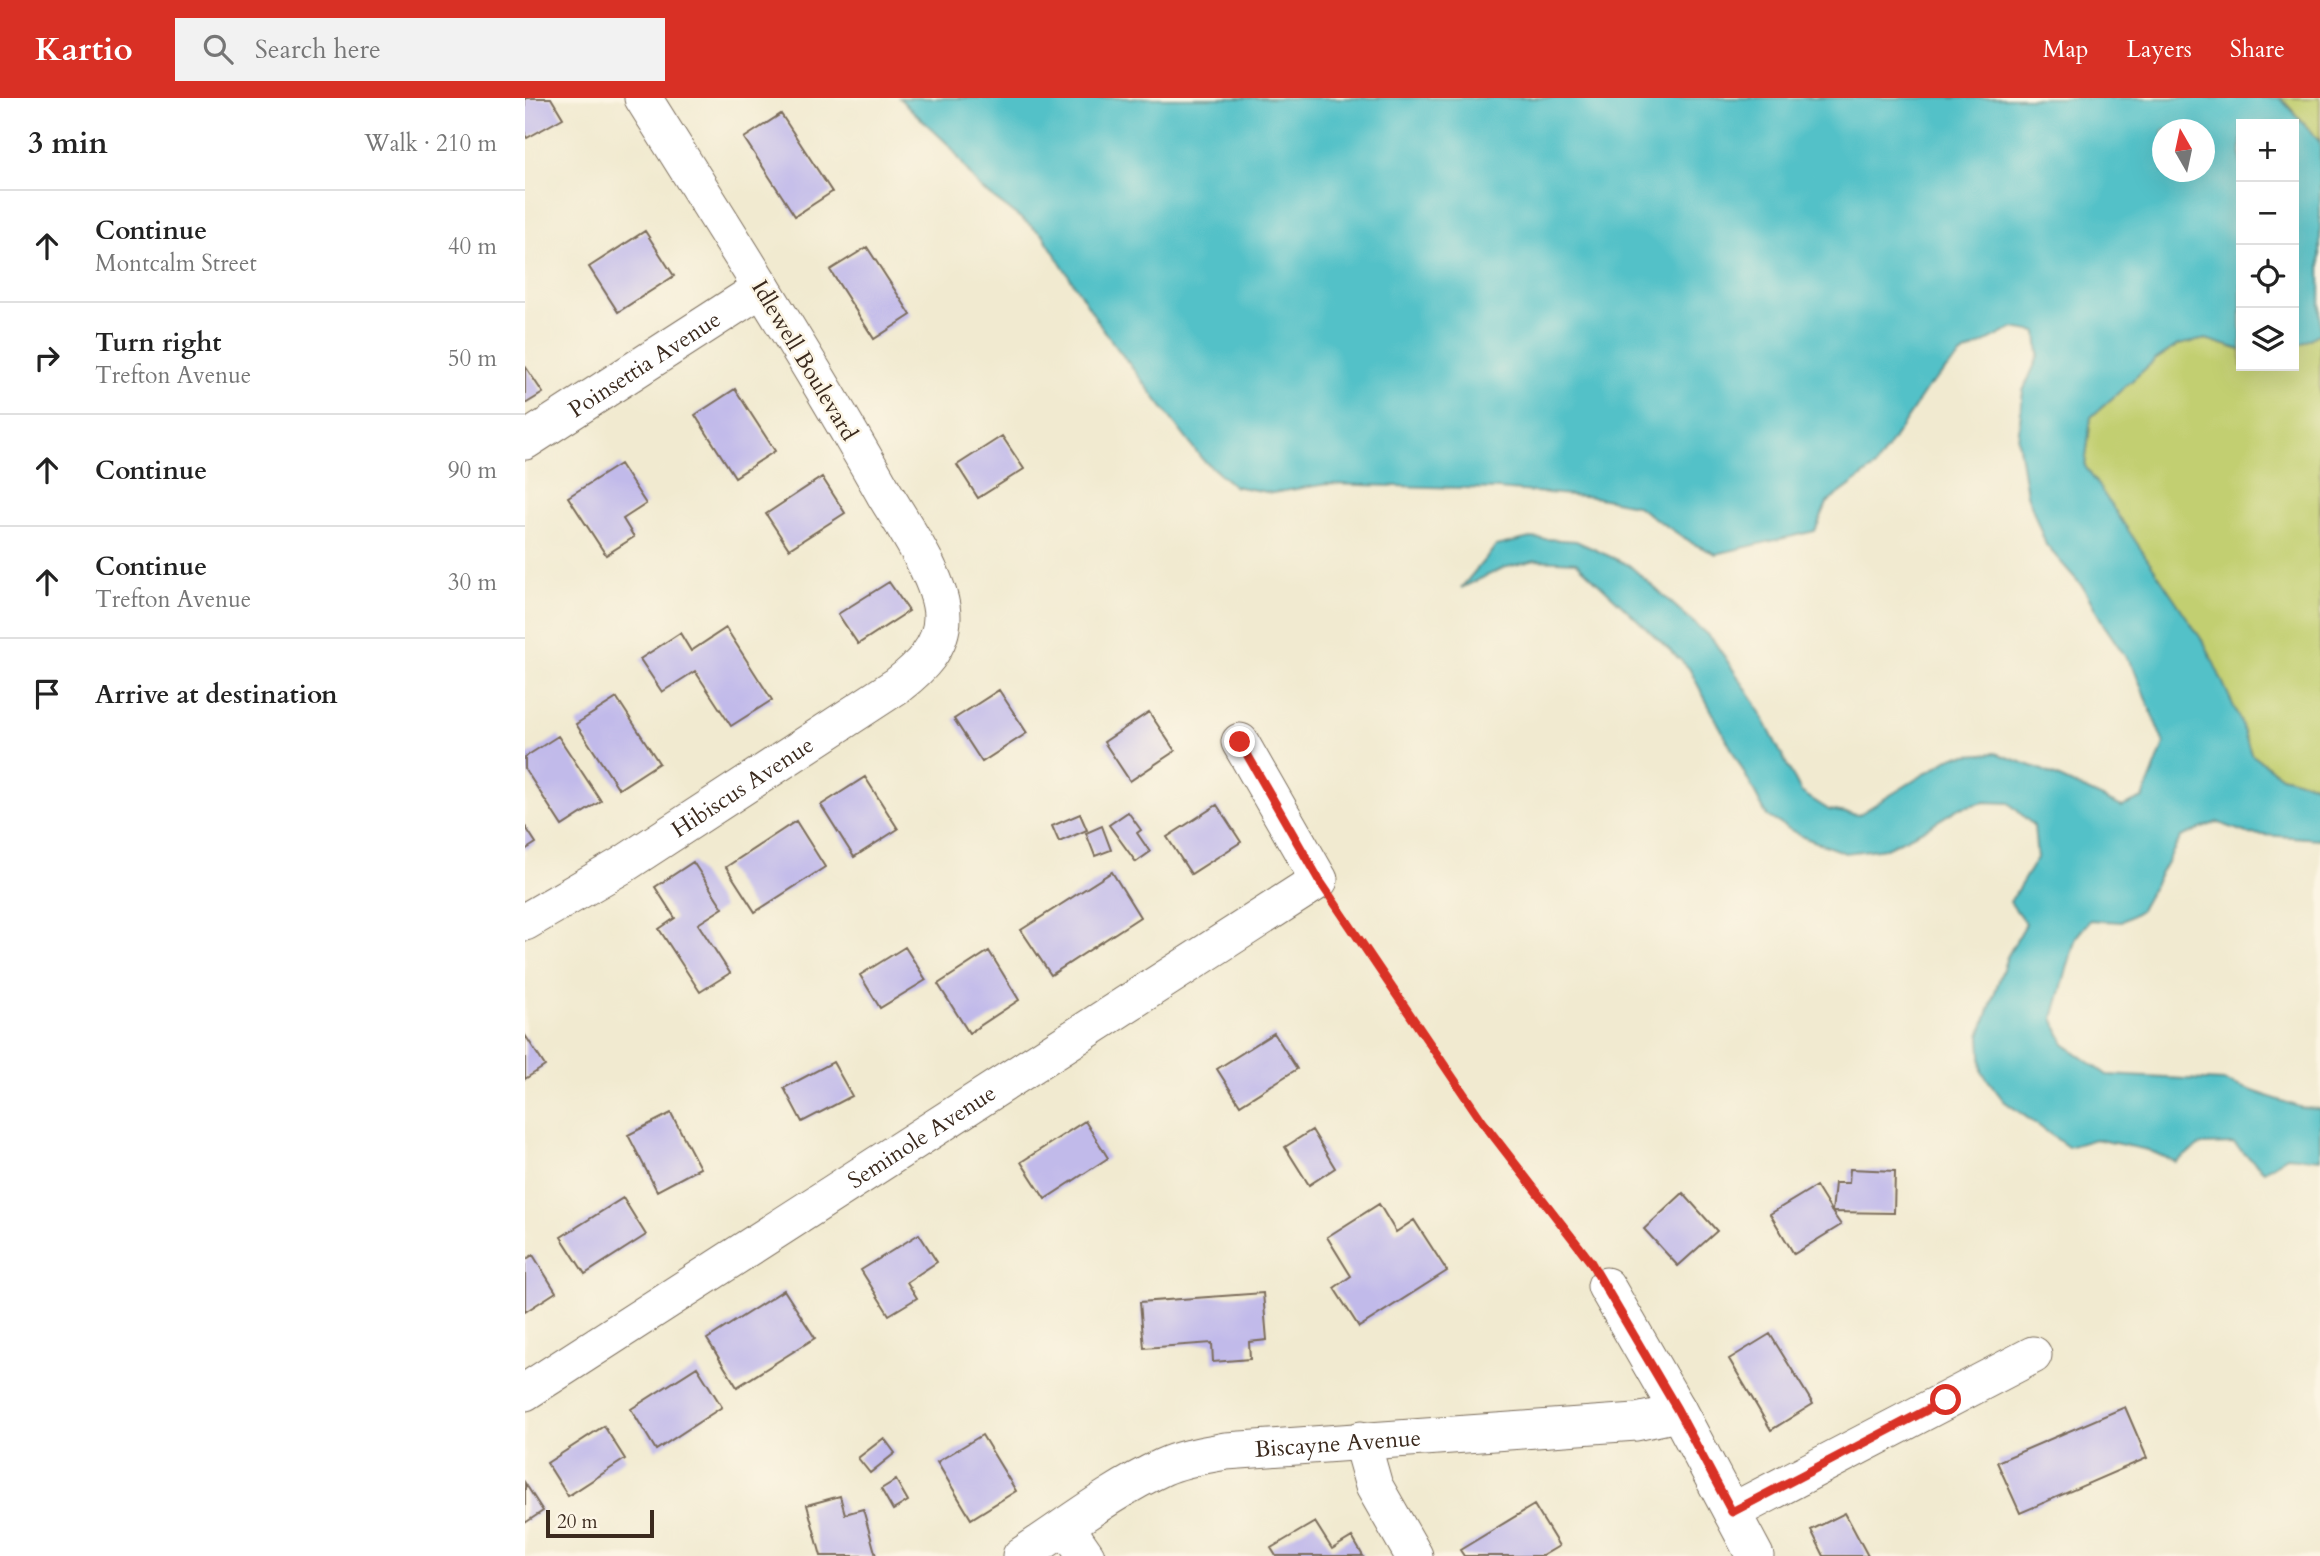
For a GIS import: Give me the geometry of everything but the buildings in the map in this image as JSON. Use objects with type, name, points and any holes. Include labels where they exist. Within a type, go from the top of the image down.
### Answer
[{"type":"street","name":"Idlewell Boulevard","points":[[643,98],[825,388],[930,574],[940,598],[940,632]]},
{"type":"street","name":"Poinsettia Avenue","points":[[525,441],[762,288]]},
{"type":"street","name":"Hibiscus Avenue","points":[[525,922],[621,866],[898,685],[927,659],[940,632]]},
{"type":"street","points":[[1240,742],[1319,880]]},
{"type":"street","name":"Seminole Avenue","points":[[525,1392],[1319,880]]},
{"type":"street","points":[[1606,1286],[1677,1409],[1755,1556]]},
{"type":"street","points":[[1732,1512],[2032,1355]]},
{"type":"street","name":"Biscayne Avenue","points":[[1021,1556],[1076,1541],[1138,1481],[1182,1460],[1226,1451],[1636,1422],[1664,1416],[1677,1409]]},
{"type":"street","points":[[1361,1440],[1374,1486],[1414,1556]]},
{"type":"path","points":[[1319,880],[1482,1121],[1574,1238],[1606,1286]]},
{"type":"green space","points":[[2280,98],[2320,98],[2320,142],[2284,101]]},
{"type":"green space","points":[[2320,333],[2320,786],[2281,776],[2251,754],[2240,720],[2085,466],[2091,417],[2155,360],[2178,345],[2206,339],[2236,348],[2236,371],[2299,371],[2299,345]]},
{"type":"water","points":[[899,98],[2280,98],[2320,142],[2320,333],[2299,345],[2299,119],[2236,119],[2236,348],[2206,339],[2178,345],[2155,360],[2091,417],[2085,466],[2206,646],[2240,720],[2251,754],[2281,776],[2320,786],[2320,839],[2249,834],[2217,822],[2181,837],[2140,910],[2121,922],[2090,920],[2076,937],[2053,1018],[2064,1044],[2107,1075],[2224,1081],[2302,1108],[2320,1109],[2320,1159],[2287,1156],[2264,1171],[2234,1144],[2200,1145],[2176,1162],[2148,1150],[2095,1139],[2068,1147],[2004,1101],[1982,1072],[1980,1036],[2007,957],[2026,924],[2010,902],[2037,858],[2034,826],[2009,803],[1985,802],[1959,808],[1886,848],[1845,853],[1803,837],[1767,816],[1689,668],[1576,562],[1536,560],[1503,568],[1461,588],[1496,546],[1530,538],[1576,541],[1629,565],[1713,640],[1753,699],[1801,792],[1829,810],[1858,815],[1954,756],[1996,753],[2040,769],[2122,807],[2143,798],[2164,744],[2134,669],[2104,625],[2083,587],[2046,545],[2027,494],[2018,440],[2023,391],[2039,355],[2037,332],[2013,328],[1961,355],[1928,387],[1875,467],[1827,503],[1815,531],[1716,554],[1692,543],[1635,505],[1594,497],[1498,489],[1327,484],[1272,493],[1234,486],[1202,459],[1104,331],[1043,235],[979,187],[950,146]]},
{"type":"route","points":[[1240,742],[1319,880],[1482,1121],[1574,1238],[1606,1286],[1677,1409],[1732,1512],[1946,1400]]}]
